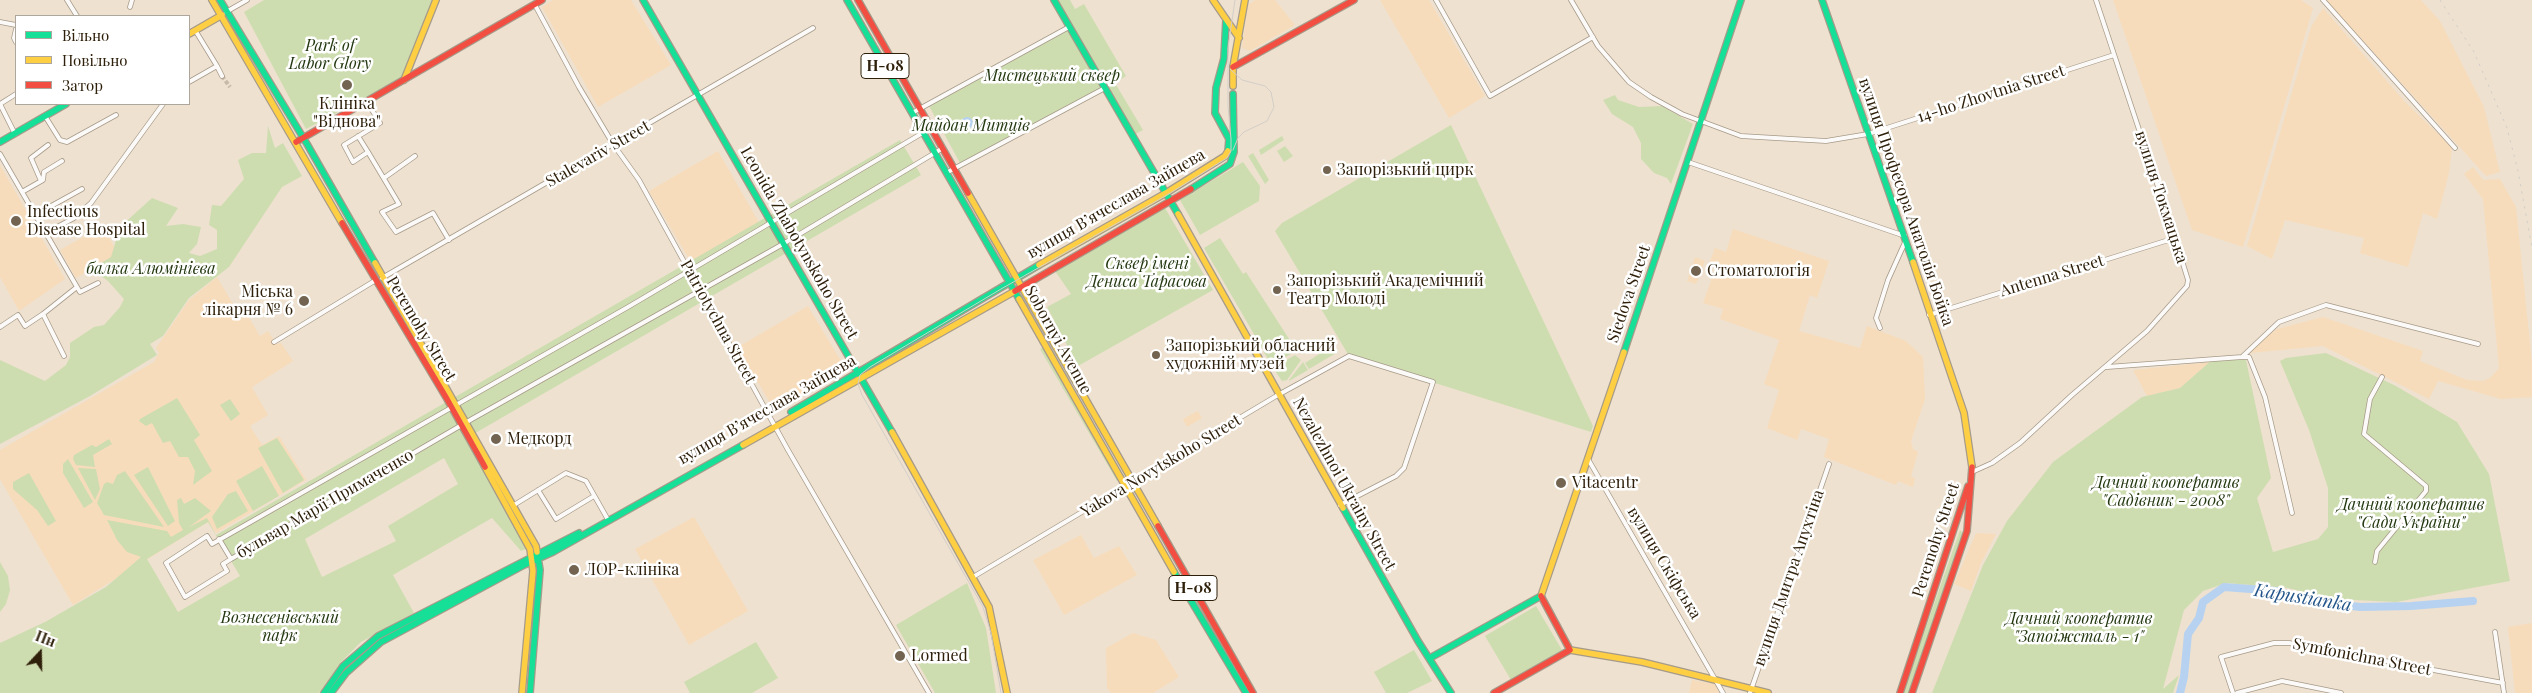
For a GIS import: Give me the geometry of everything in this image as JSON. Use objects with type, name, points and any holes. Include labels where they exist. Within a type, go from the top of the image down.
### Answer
[{"type":"main road","name":"Peremohy Street","points":[[212,0],[303,138],[454,405]]},
{"type":"main road","name":"Peremohy Street","points":[[220,0],[223,14],[296,142],[376,280],[460,415],[536,558]]},
{"type":"main road","points":[[404,80],[436,0]]},
{"type":"main road","points":[[296,142],[542,0]]},
{"type":"main road","name":"Leonida Zhabotynskoho Street","points":[[643,0],[860,375],[990,607],[1007,693]]},
{"type":"main road","name":"Sobornyi Avenue","points":[[847,0],[1010,282],[1125,488],[1246,693]]},
{"type":"main road","name":"Sobornyi Avenue","points":[[858,0],[1253,693]]},
{"type":"main road","name":"Nezalezhnoi Ukrainy Street","points":[[1054,0],[1166,193],[1340,505],[1451,693]]},
{"type":"main road","points":[[1214,0],[1239,38]]},
{"type":"main road","points":[[1233,86],[1233,67],[1245,0]]},
{"type":"main road","points":[[1233,67],[1354,0]]},
{"type":"main road","name":"Siedova Street","points":[[1541,596],[1741,0]]},
{"type":"main road","name":"вулиця Професора Анатолія Бойка","points":[[1822,0],[1906,238],[1964,413],[1972,472]]},
{"type":"main road","points":[[192,32],[223,14]]},
{"type":"main road","points":[[1226,20],[1224,58],[1216,88],[1215,113],[1229,139],[1231,152]]},
{"type":"main road","points":[[1231,152],[1233,94]]},
{"type":"main road","points":[[0,142],[64,105]]},
{"type":"main road","name":"вулиця Вʼячеслава Зайцева","points":[[331,693],[346,672],[381,642],[536,558],[1170,202],[1230,164],[1231,152]]},
{"type":"main road","name":"вулиця Вʼячеслава Зайцева","points":[[860,375],[1010,282],[1166,193],[1231,152]]},
{"type":"main road","name":"Peremohy Street","points":[[464,424],[514,505],[536,558]]},
{"type":"main road","name":"вулиця Вʼячеслава Зайцева","points":[[324,693],[343,666],[359,650],[378,636],[536,558],[775,424]]},
{"type":"main road","name":"Peremohy Street","points":[[1900,693],[1956,528],[1972,472]]},
{"type":"main road","name":"Peremohy Street","points":[[1912,693],[1967,531],[1972,472]]},
{"type":"main road","points":[[522,693],[536,558]]},
{"type":"main road","points":[[530,693],[536,558]]},
{"type":"main road","points":[[1430,658],[1541,596],[1570,650]]},
{"type":"main road","points":[[1494,693],[1570,650],[1642,662],[1768,693]]},
{"type":"street","points":[[67,0],[76,15]]},
{"type":"street","points":[[130,7],[132,0]]},
{"type":"street","points":[[223,14],[247,0]]},
{"type":"street","points":[[1436,0],[1490,96],[1593,37]]},
{"type":"street","name":"14-ho Zhovtnia Street","points":[[1572,0],[1593,37],[1629,82],[1651,97],[1701,123],[1741,136],[1826,141],[1868,134],[2114,55]]},
{"type":"street","name":"вулиця Токмацька","points":[[2096,0],[2188,280],[2187,286],[2147,330],[2107,367]]},
{"type":"street","points":[[2323,0],[2455,148]]},
{"type":"street","name":"Patriotychna Street","points":[[535,4],[579,87],[613,144],[639,180],[865,585],[929,693]]},
{"type":"street","points":[[0,22],[15,25]]},
{"type":"street","points":[[912,113],[1069,27]]},
{"type":"street","name":"Stalevariv Street","points":[[382,278],[813,28]]},
{"type":"street","points":[[192,32],[217,66],[222,76]]},
{"type":"street","points":[[190,81],[217,66]]},
{"type":"street","points":[[946,173],[1104,88]]},
{"type":"street","points":[[15,95],[0,104],[15,134]]},
{"type":"street","points":[[366,102],[380,123],[344,145],[353,162],[368,152]]},
{"type":"street","points":[[46,233],[86,209],[162,105]]},
{"type":"street","points":[[45,116],[60,140],[67,142],[116,115]]},
{"type":"street","name":"бульвар Марії Примаченко","points":[[931,128],[689,271],[219,539],[231,559],[464,424],[784,244],[943,148]]},
{"type":"street","points":[[358,136],[399,204],[382,212],[396,232],[433,213],[449,240]]},
{"type":"street","points":[[41,181],[31,158],[48,145]]},
{"type":"street","points":[[0,154],[80,292],[98,283]]},
{"type":"street","points":[[384,178],[415,156]]},
{"type":"street","points":[[22,192],[41,181],[44,178],[44,172],[62,161]]},
{"type":"street","points":[[1688,162],[1906,238],[1888,280],[1876,318],[1880,328]]},
{"type":"street","points":[[35,215],[82,189]]},
{"type":"street","points":[[86,209],[89,214]]},
{"type":"street","name":"Antenna Street","points":[[1930,315],[2175,238]]},
{"type":"street","points":[[274,342],[376,280]]},
{"type":"street","points":[[0,327],[18,315],[25,326],[77,287]]},
{"type":"street","points":[[2242,357],[2279,322],[2326,305],[2478,344]]},
{"type":"street","points":[[43,314],[64,356]]},
{"type":"street","name":"Yakova Novytskoho Street","points":[[973,577],[1133,484],[1278,395],[1349,356],[1433,382],[1404,468],[1396,476],[1340,505]]},
{"type":"street","points":[[1972,472],[1992,463],[2020,443],[2072,395],[2107,367],[2249,357],[2265,397],[2292,512]]},
{"type":"street","points":[[2375,562],[2377,551],[2426,491],[2426,486],[2364,434],[2370,399],[2382,377]]},
{"type":"street","name":"вулиця Скіфська","points":[[1588,459],[1723,693]]},
{"type":"street","name":"вулиця Дмитра Апухтіна","points":[[1751,690],[1829,464]]},
{"type":"street","points":[[514,505],[566,473],[586,481],[607,518]]},
{"type":"street","points":[[538,490],[556,519],[594,496]]},
{"type":"street","points":[[219,539],[212,544],[207,536],[166,563],[186,598],[227,571],[223,564],[231,559]]},
{"type":"street","points":[[2495,632],[2504,693]]},
{"type":"street","name":"Symfonichna Street","points":[[2235,693],[2221,657],[2274,643],[2289,643],[2503,683]]},
{"type":"street","points":[[2235,693],[2282,681],[2341,693]]},
{"type":"shaded area","points":[[553,0],[631,0],[671,65],[598,107],[542,7]]},
{"type":"shaded area","points":[[1255,0],[1275,0],[1295,25],[1250,51],[1242,48],[1248,5]]},
{"type":"shaded area","points":[[1380,0],[1429,0],[1485,96],[1449,118]]},
{"type":"shaded area","points":[[2113,0],[2301,0],[2313,8],[2243,247],[2192,230]]},
{"type":"shaded area","points":[[2326,0],[2421,0],[2440,21],[2484,107],[2500,172],[2486,176]]},
{"type":"shaded area","points":[[2323,8],[2406,103],[2452,147],[2449,173],[2437,219],[2423,213],[2408,267],[2360,253],[2364,238],[2285,220],[2272,259],[2247,246],[2311,27]]},
{"type":"shaded area","points":[[718,151],[760,224],[692,264],[649,191]]},
{"type":"shaded area","name":"Infectious Disease Hospital","points":[[0,165],[65,279],[19,311],[0,277]]},
{"type":"shaded area","points":[[2473,167],[2483,180],[2500,179],[2516,207],[2532,363],[2532,397],[2501,399],[2438,381],[2429,399],[2323,346],[2250,353],[2250,347],[2277,329],[2323,317],[2423,351],[2420,361],[2467,380],[2483,381],[2490,378],[2499,368],[2483,199],[2464,174]]},
{"type":"shaded area","points":[[103,226],[118,254],[76,278],[60,250]]},
{"type":"shaded area","points":[[1733,229],[1829,261],[1817,298],[1810,295],[1799,331],[1860,348],[1867,326],[1906,341],[1923,357],[1925,399],[1911,441],[1913,449],[1918,452],[1911,476],[1915,479],[1913,487],[1898,481],[1896,485],[1824,457],[1829,439],[1801,429],[1797,440],[1767,428],[1779,390],[1764,384],[1779,340],[1720,319],[1723,309],[1703,303],[1717,264],[1710,261],[1715,248],[1726,252]]},
{"type":"shaded area","name":"Стоматологія","points":[[1695,257],[1705,261],[1696,284],[1687,281]]},
{"type":"shaded area","points":[[217,277],[241,318],[248,316],[260,336],[268,331],[276,344],[281,343],[293,361],[252,387],[268,415],[250,426],[262,445],[279,436],[306,480],[216,533],[208,522],[73,605],[0,479],[0,450],[154,362],[159,353],[156,348],[189,300]]},
{"type":"shaded area","points":[[808,306],[847,371],[775,412],[738,347]]},
{"type":"shaded area","points":[[2211,362],[2180,388],[2147,396],[2133,370]]},
{"type":"shaded area","points":[[1198,411],[1202,418],[1187,427],[1183,419]]},
{"type":"shaded area","points":[[694,517],[748,611],[689,645],[635,549]]},
{"type":"shaded area","points":[[1976,533],[1996,534],[1981,563],[1971,591],[1954,584]]},
{"type":"shaded area","points":[[1081,535],[1094,558],[1119,546],[1137,575],[1064,615],[1033,560]]},
{"type":"shaded area","points":[[2532,623],[2532,693],[2515,693],[2508,627]]},
{"type":"shaded area","points":[[1133,633],[1156,640],[1179,677],[1153,693],[1111,693],[1107,688],[1106,648]]},
{"type":"shaded area","points":[[1692,680],[1715,684],[1719,693],[1689,693]]},
{"type":"green space","name":"Park of Labor Glory","points":[[264,0],[434,0],[404,77],[306,129],[244,12]]},
{"type":"green space","points":[[1056,0],[1070,0],[1075,9],[1084,4],[1126,76],[1115,83],[1143,130],[1134,135]]},
{"type":"green space","name":"Мистецький сквер","points":[[1069,27],[1105,88],[961,165],[928,104]]},
{"type":"green space","points":[[1615,95],[1618,100],[1639,107],[1662,106],[1693,124],[1671,184],[1667,178],[1654,173],[1641,159],[1641,143],[1633,127],[1612,114],[1603,100]]},
{"type":"green space","points":[[1451,125],[1593,426],[1591,432],[1349,356],[1275,231],[1282,223]]},
{"type":"green space","name":"балка Алюмінієва","points":[[268,126],[275,148],[283,143],[302,176],[282,187],[229,267],[189,298],[163,336],[150,344],[157,355],[90,396],[0,444],[0,360],[45,381],[66,365],[70,357],[70,343],[94,327],[104,325],[120,307],[124,299],[108,281],[91,269],[111,257],[120,227],[152,198],[178,208],[166,226],[183,224],[201,227],[197,244],[189,253],[200,256],[217,249],[217,230],[209,225],[212,205],[221,206],[244,179],[238,160],[252,153],[266,153]]},
{"type":"green space","points":[[1282,136],[1284,140],[1261,155],[1259,150]]},
{"type":"green space","name":"Вознесенівський парк","points":[[900,140],[921,175],[465,439],[528,548],[521,551],[492,518],[393,575],[414,613],[361,642],[341,662],[319,693],[0,693],[0,643],[45,622],[106,587],[141,557],[127,552],[117,540],[107,520],[167,531],[171,537],[183,530],[179,523],[177,500],[181,498],[184,504],[195,498],[211,511],[189,527],[207,518],[216,535]],"holes":[[[444,458],[458,484],[388,526],[396,541],[322,577],[305,539]],[[208,522],[240,576],[178,612],[147,559]]]},
{"type":"green space","points":[[1285,146],[1293,156],[1284,162],[1277,151]]},
{"type":"green space","points":[[1253,153],[1269,180],[1265,184],[1248,156]]},
{"type":"green space","points":[[1243,162],[1260,186],[1259,201],[1200,235],[1180,200]]},
{"type":"green space","name":"Сквер імені Дениса Тарасова","points":[[1165,208],[1213,290],[1078,366],[1047,307],[1071,294],[1055,271]]},
{"type":"green space","points":[[1220,238],[1243,274],[1246,272],[1291,342],[1291,347],[1262,348],[1204,248]]},
{"type":"green space","points":[[1331,342],[1338,352],[1309,369],[1305,363],[1321,353],[1318,349]]},
{"type":"green space","points":[[1044,347],[1119,480],[1117,481],[1040,349]]},
{"type":"green space","points":[[1292,349],[1294,352],[1272,365],[1263,351]]},
{"type":"green space","points":[[2326,353],[2396,386],[2457,422],[2489,474],[2510,581],[2396,602],[2333,599],[2288,588],[2226,583],[2203,591],[2184,610],[2163,689],[2179,675],[2173,693],[1932,693],[1983,565],[2007,521],[2053,462],[2142,397],[2180,388],[2213,359],[2246,360],[2271,478],[2257,498],[2273,552],[2318,539],[2328,527],[2328,488],[2309,430],[2280,361],[2286,358]]},
{"type":"green space","points":[[1295,355],[1301,360],[1287,380],[1282,381],[1273,368]]},
{"type":"green space","points":[[1303,362],[1308,370],[1289,381],[1289,380]]},
{"type":"green space","points":[[177,398],[200,435],[194,440],[212,471],[193,485],[195,471],[188,457],[179,457],[170,441],[163,443],[152,423],[146,426],[139,421]]},
{"type":"green space","points":[[230,399],[240,414],[231,421],[220,405]]},
{"type":"green space","points":[[277,438],[304,480],[283,493],[258,448]]},
{"type":"green space","points":[[109,439],[112,444],[93,455],[95,467],[76,465],[73,459],[74,455],[92,445],[96,447]]},
{"type":"green space","points":[[68,459],[93,502],[84,508],[63,473],[63,464]]},
{"type":"green space","points":[[262,466],[279,496],[253,511],[236,481]]},
{"type":"green space","points":[[148,467],[175,521],[168,526],[134,475]]},
{"type":"green space","points":[[78,468],[96,469],[100,489],[95,500]]},
{"type":"green space","points":[[125,471],[164,527],[104,515],[97,503],[104,484],[107,482],[113,484],[117,475]]},
{"type":"green space","points":[[29,473],[56,521],[48,526],[37,510],[13,489],[13,482]]},
{"type":"green space","points":[[236,491],[248,511],[217,529],[212,517],[228,494]]},
{"type":"green space","points":[[1960,530],[1963,533],[1909,693],[1903,693]]},
{"type":"green space","points":[[0,562],[8,576],[10,590],[6,604],[0,612]]},
{"type":"green space","points":[[967,583],[986,628],[996,693],[935,693],[896,625]]},
{"type":"green space","points":[[1536,606],[1562,650],[1511,680],[1485,636]]},
{"type":"green space","points":[[756,642],[778,678],[752,693],[690,693],[684,682]]},
{"type":"green space","points":[[1414,650],[1432,681],[1407,693],[1386,693],[1374,672]]},
{"type":"water","points":[[965,117],[969,117],[973,123],[969,129],[965,129],[961,125],[961,121]]},
{"type":"waterway","name":"Kapustianka","points":[[2180,693],[2184,677],[2188,634],[2199,618],[2203,602],[2224,587],[2277,591],[2312,601],[2360,607],[2411,606],[2473,601]]},
{"type":"tunnel","points":[[222,76],[230,87]]},
{"type":"tram line","points":[[1001,693],[991,633],[983,607],[862,395],[858,384],[860,375],[870,367],[1001,289],[1167,195],[1227,158],[1231,151],[1228,106],[1228,48],[1235,0]]},
{"type":"tram line","points":[[1230,69],[1242,80],[1265,86],[1271,92],[1274,107],[1267,121],[1244,132],[1238,138],[1233,150]]},
{"type":"railway","points":[[2440,0],[2474,52],[2507,128],[2518,171],[2532,248]]},
{"type":"traffic: fast","points":[[220,0],[307,144],[375,263]]},
{"type":"traffic: fast","points":[[643,0],[892,432]]},
{"type":"traffic: fast","points":[[847,0],[1019,299]]},
{"type":"traffic: fast","points":[[1054,0],[1178,214]]},
{"type":"traffic: fast","points":[[1624,352],[1741,0]]},
{"type":"traffic: fast","points":[[1822,0],[1913,262]]},
{"type":"traffic: fast","points":[[1226,20],[1224,58],[1216,88],[1215,113],[1229,139],[1228,151]]},
{"type":"traffic: fast","points":[[1191,189],[1230,164],[1234,152],[1233,94]]},
{"type":"traffic: fast","points":[[0,142],[64,105]]},
{"type":"traffic: fast","points":[[791,412],[1039,265]]},
{"type":"traffic: fast","points":[[331,693],[346,673],[381,642],[524,565],[553,552],[743,445]]},
{"type":"traffic: fast","points":[[1343,508],[1418,641],[1451,693]]},
{"type":"traffic: fast","points":[[324,693],[343,666],[378,636],[579,533]]},
{"type":"traffic: fast","points":[[530,693],[540,570],[537,552]]},
{"type":"traffic: fast","points":[[1174,572],[1246,693]]},
{"type":"traffic: fast","points":[[1430,658],[1541,596]]},
{"type":"traffic: slow","points":[[212,0],[342,223]]},
{"type":"traffic: slow","points":[[404,80],[436,0]]},
{"type":"traffic: slow","points":[[1213,0],[1239,38]]},
{"type":"traffic: slow","points":[[1233,86],[1233,67],[1245,0]]},
{"type":"traffic: slow","points":[[190,33],[222,15]]},
{"type":"traffic: slow","points":[[1039,265],[1166,193],[1225,156],[1228,151]]},
{"type":"traffic: slow","points":[[968,193],[1158,526]]},
{"type":"traffic: slow","points":[[1178,214],[1343,508]]},
{"type":"traffic: slow","points":[[1913,262],[1964,413],[1972,467]]},
{"type":"traffic: slow","points":[[375,263],[536,546],[537,552]]},
{"type":"traffic: slow","points":[[743,445],[1015,291]]},
{"type":"traffic: slow","points":[[1019,299],[1174,572]]},
{"type":"traffic: slow","points":[[1541,596],[1624,352]]},
{"type":"traffic: slow","points":[[892,432],[989,607],[1007,693]]},
{"type":"traffic: slow","points":[[485,467],[530,549],[533,571],[522,693]]},
{"type":"traffic: slow","points":[[1570,650],[1642,662],[1768,693]]},
{"type":"traffic: jam","points":[[296,142],[542,0]]},
{"type":"traffic: jam","points":[[858,0],[968,193]]},
{"type":"traffic: jam","points":[[1233,67],[1354,0]]},
{"type":"traffic: jam","points":[[1015,291],[1191,189]]},
{"type":"traffic: jam","points":[[342,223],[447,399],[485,467]]},
{"type":"traffic: jam","points":[[1912,693],[1967,531],[1972,467]]},
{"type":"traffic: jam","points":[[1900,693],[1968,486]]},
{"type":"traffic: jam","points":[[1158,526],[1253,693]]},
{"type":"traffic: jam","points":[[1494,693],[1570,650],[1541,596]]},
{"type":"place","name":"Клініка \"Віднова\"","points":[[347,85]]},
{"type":"place","name":"Запорізький цирк","points":[[1327,170]]},
{"type":"place","name":"Infectious Disease Hospital","points":[[16,221]]},
{"type":"place","name":"Стоматологія","points":[[1696,271]]},
{"type":"place","name":"Запорізький Академічний Театр Молоді","points":[[1277,290]]},
{"type":"place","name":"Мiська лiкарня № 6","points":[[304,301]]},
{"type":"place","name":"Запорізький обласний художній музей","points":[[1156,355]]},
{"type":"place","name":"Медкорд","points":[[496,439]]},
{"type":"place","name":"Vitacentr","points":[[1561,483]]},
{"type":"place","name":"ЛОР-клініка","points":[[574,570]]},
{"type":"place","name":"Lormed","points":[[900,656]]},
{"type":"park label","name":"Майдан Митців","points":[[971,126]]},
{"type":"park label","name":"Дачний кооператив \"Садівник - 2008\"","points":[[2166,492]]},
{"type":"park label","name":"Дачний кооператив \"Сади України\"","points":[[2411,514]]},
{"type":"park label","name":"Дачний кооператив \"Запоіжсталь - 1\"","points":[[2079,628]]}]
